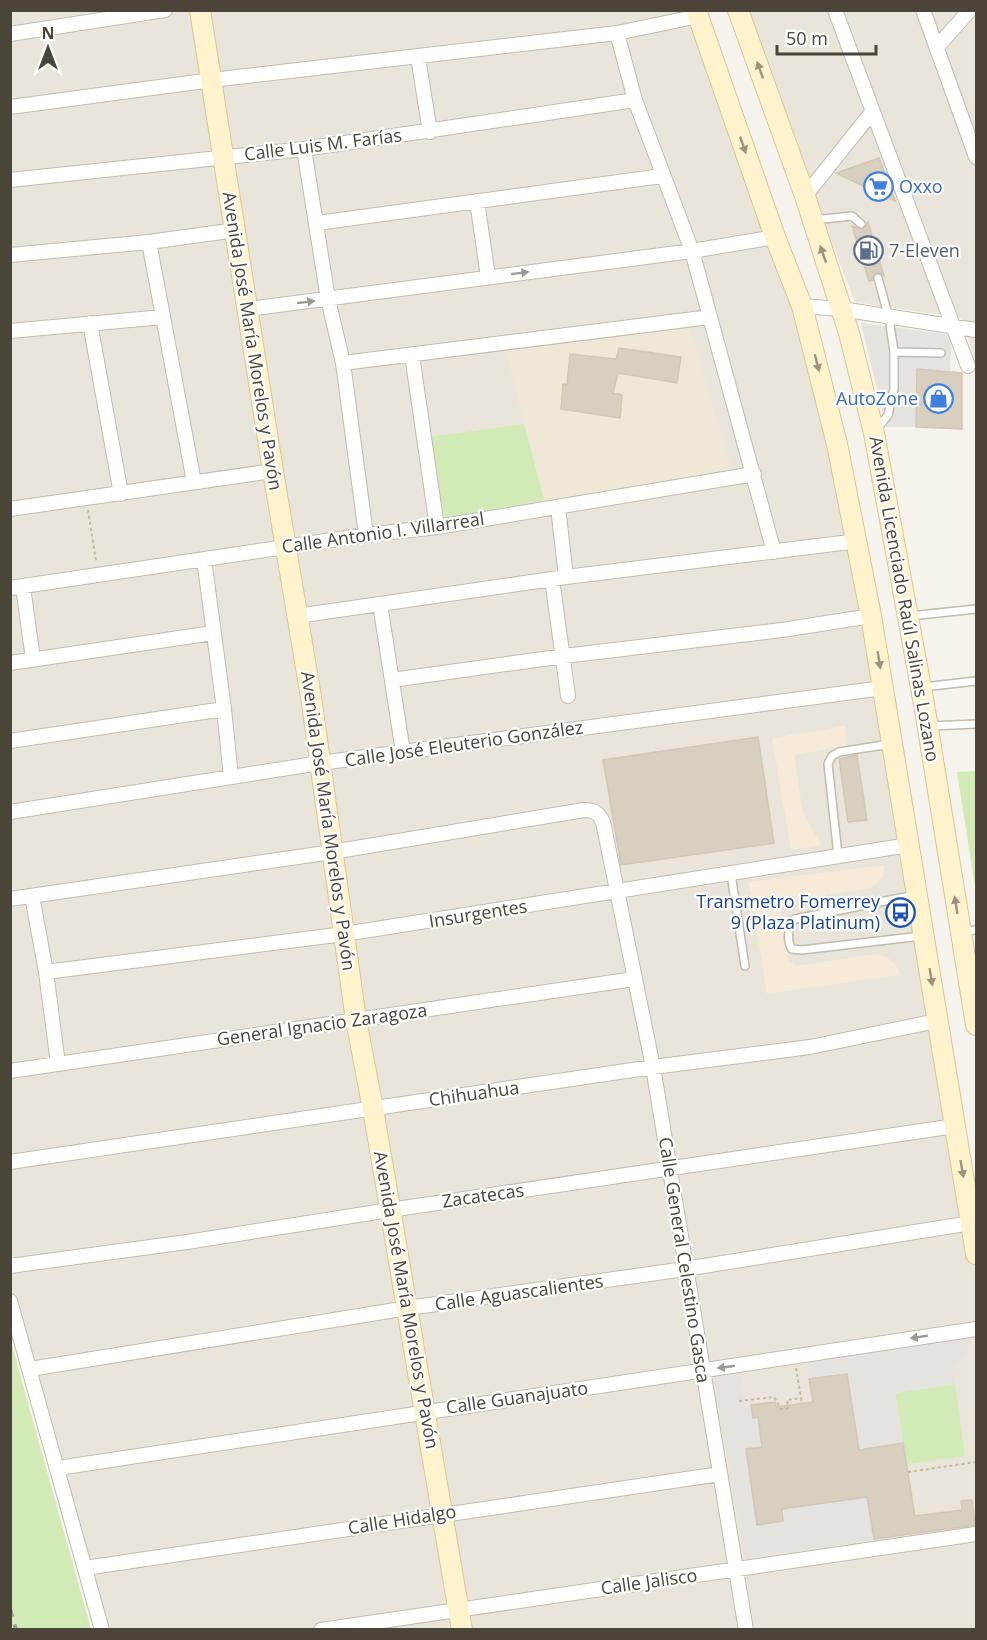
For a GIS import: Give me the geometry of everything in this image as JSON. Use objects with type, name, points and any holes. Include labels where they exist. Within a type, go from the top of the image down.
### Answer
[{"type":"main road","name":"Avenida José María Morelos y Pavón","points":[[200,10],[311,697],[356,1020],[426,1411],[462,1629]]},
{"type":"main road","name":"Avenida Licenciado Raúl Salinas Lozano","points":[[738,10],[805,196],[811,221],[851,339],[874,433],[927,726],[969,931],[976,1025]]},
{"type":"main road","name":"Avenida Licenciado Raúl Salinas Lozano","points":[[698,13],[802,306],[837,444],[872,616],[976,1254]]},
{"type":"street","points":[[10,34],[165,10]]},
{"type":"street","points":[[835,10],[968,366]]},
{"type":"street","points":[[923,10],[976,157]]},
{"type":"street","points":[[937,47],[970,10]]},
{"type":"street","points":[[10,107],[212,80],[617,33],[698,13]]},
{"type":"street","points":[[617,33],[635,100],[692,251],[774,552]]},
{"type":"street","points":[[418,57],[430,132]]},
{"type":"street","name":"Calle Luis M. Farías","points":[[10,180],[304,149],[635,100]]},
{"type":"street","points":[[805,196],[872,112]]},
{"type":"street","points":[[304,149],[328,299],[343,363],[366,535]]},
{"type":"street","points":[[317,223],[662,176]]},
{"type":"street","points":[[477,201],[488,277]]},
{"type":"street","points":[[10,255],[149,242],[236,230]]},
{"type":"street","points":[[248,309],[692,251],[776,237]]},
{"type":"street","points":[[149,242],[194,482]]},
{"type":"street","points":[[802,306],[841,309],[976,330]]},
{"type":"street","points":[[10,331],[163,317]]},
{"type":"street","points":[[343,363],[710,317]]},
{"type":"street","points":[[90,323],[121,494]]},
{"type":"street","points":[[412,355],[437,527]]},
{"type":"street","points":[[10,508],[273,471]]},
{"type":"street","name":"Calle Antonio I. Villarreal","points":[[17,587],[366,535],[437,527],[754,474]]},
{"type":"street","points":[[558,507],[566,577]]},
{"type":"street","points":[[297,616],[566,577],[858,540]]},
{"type":"street","points":[[204,559],[231,777]]},
{"type":"street","points":[[552,579],[568,696]]},
{"type":"street","points":[[17,587],[33,659]]},
{"type":"street","points":[[380,604],[403,752]]},
{"type":"street","points":[[392,680],[564,656],[782,630],[872,616]]},
{"type":"street","points":[[10,663],[213,633]]},
{"type":"street","name":"Calle José Eleuterio González","points":[[10,813],[320,763],[883,688]]},
{"type":"street","points":[[10,741],[224,709]]},
{"type":"street","name":"Calle General Celestino Gasca","points":[[332,852],[593,810],[599,814],[603,822],[619,892],[634,979],[653,1067],[746,1629]]},
{"type":"street","name":"Insurgentes","points":[[46,972],[344,934],[909,844]]},
{"type":"street","points":[[10,899],[332,852]]},
{"type":"street","points":[[32,896],[46,972],[58,1064]]},
{"type":"street","name":"General Ignacio Zaragoza","points":[[10,1071],[634,979]]},
{"type":"street","name":"Chihuahua","points":[[10,1162],[653,1067],[810,1047],[937,1021]]},
{"type":"street","name":"Zacatecas","points":[[10,1266],[187,1242],[955,1126]]},
{"type":"street","name":"Calle Aguascalientes","points":[[30,1369],[408,1308],[685,1269],[971,1223]]},
{"type":"street","points":[[10,1301],[102,1629]]},
{"type":"street","name":"Calle Guanajuato","points":[[58,1468],[976,1329]]},
{"type":"street","name":"Calle Hidalgo","points":[[85,1568],[720,1474]]},
{"type":"street","name":"Calle Jalisco","points":[[321,1629],[976,1534]]},
{"type":"lane","points":[[811,221],[852,216],[861,224]]},
{"type":"lane","points":[[874,433],[888,415],[894,389],[894,352],[889,318],[878,278]]},
{"type":"lane","points":[[894,352],[941,353]]},
{"type":"lane","points":[[907,616],[976,609]]},
{"type":"lane","points":[[920,687],[976,681]]},
{"type":"lane","points":[[927,726],[976,724]]},
{"type":"lane","points":[[838,855],[828,764],[832,756],[839,752],[893,743]]},
{"type":"lane","points":[[731,874],[745,966]]},
{"type":"lane","points":[[917,895],[795,919],[789,928],[789,945],[792,950],[802,950],[924,936]]},
{"type":"path","points":[[87,498],[98,575]]},
{"type":"path","points":[[795,1356],[802,1404]]},
{"type":"path","points":[[739,1401],[774,1397],[782,1414]]},
{"type":"path","points":[[781,1409],[788,1408],[787,1400],[801,1398]]},
{"type":"path","points":[[908,1472],[976,1462]]},
{"type":"shaded area","points":[[10,11],[693,11],[836,433],[976,1254],[976,1629],[102,1629],[11,1301]]},
{"type":"shaded area","points":[[740,11],[976,11],[976,363],[962,318],[855,302]]},
{"type":"shaded area","points":[[861,323],[951,335],[950,371],[918,370],[917,427],[886,427]]},
{"type":"shaded area","points":[[690,328],[733,473],[544,500],[505,350]]},
{"type":"shaded area","points":[[845,726],[846,746],[794,755],[803,813],[821,845],[791,850],[772,738]]},
{"type":"shaded area","points":[[884,865],[883,877],[871,888],[787,901],[781,909],[788,960],[796,966],[876,954],[888,958],[896,965],[900,975],[767,994],[749,882]]},
{"type":"shaded area","points":[[966,1339],[968,1354],[952,1365],[955,1384],[895,1393],[903,1443],[859,1450],[847,1374],[809,1379],[807,1362]]},
{"type":"shaded area","points":[[740,1371],[745,1406],[751,1405],[753,1417],[758,1417],[762,1447],[746,1449],[757,1525],[783,1521],[782,1509],[867,1497],[874,1539],[745,1558],[713,1375]]},
{"type":"green space","points":[[524,424],[544,500],[445,520],[429,437]]},
{"type":"green space","points":[[976,771],[976,887],[975,887],[957,772]]},
{"type":"green space","points":[[11,1342],[91,1629],[11,1629]]},
{"type":"green space","points":[[955,1384],[965,1456],[907,1464],[895,1393]]},
{"type":"building","name":"Oxxo","points":[[879,158],[895,201],[836,173]]},
{"type":"building","name":"7-Eleven","points":[[868,222],[884,276],[876,273],[873,280],[869,281],[852,226],[862,229]]},
{"type":"building","points":[[619,348],[681,357],[677,383],[618,373],[613,393],[622,395],[620,418],[561,409],[563,384],[567,385],[570,354],[616,359]]},
{"type":"building","name":"AutoZone","points":[[917,369],[962,373],[962,429],[916,427]]},
{"type":"building","points":[[758,737],[774,843],[621,865],[603,760]]},
{"type":"building","points":[[857,755],[867,820],[848,822],[839,759]]},
{"type":"building","points":[[847,1374],[859,1450],[903,1443],[915,1516],[962,1510],[961,1501],[972,1500],[975,1525],[874,1539],[867,1497],[782,1509],[783,1521],[757,1525],[746,1449],[762,1447],[758,1417],[753,1418],[751,1405],[775,1402],[776,1407],[813,1402],[809,1379]]},
{"type":"railway","points":[[10,1609],[16,1630]]},
{"type":"place","name":"Oxxo","points":[[878,187]]},
{"type":"place","name":"7-Eleven","points":[[868,251]]},
{"type":"place","name":"AutoZone","points":[[939,399]]},
{"type":"place","name":"Transmetro Fomerrey 9 (Plaza Platinum)","points":[[901,912]]}]
